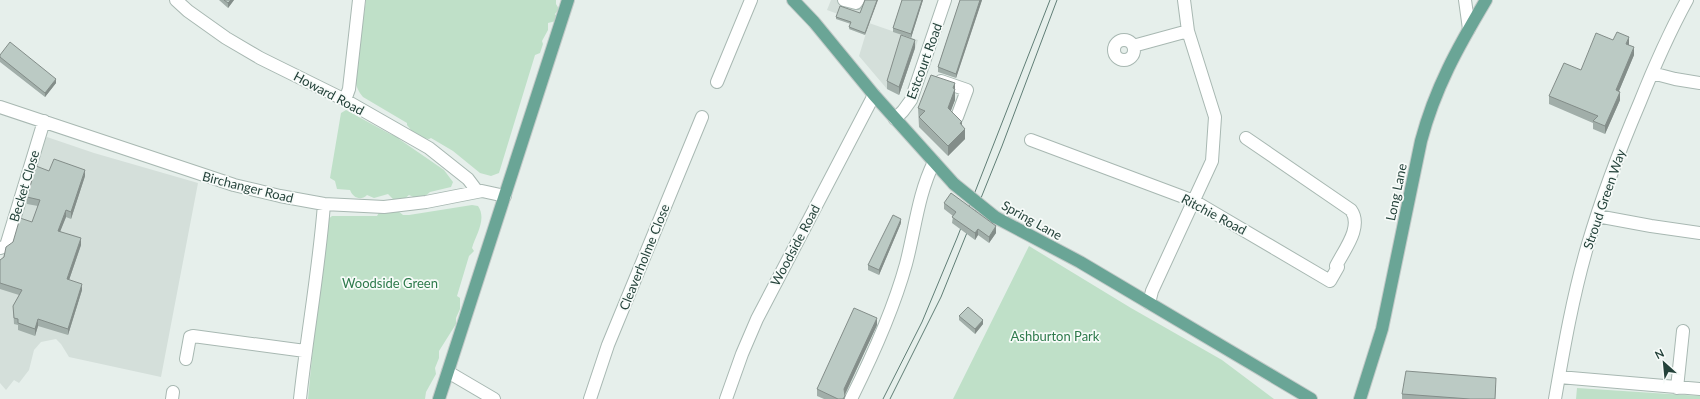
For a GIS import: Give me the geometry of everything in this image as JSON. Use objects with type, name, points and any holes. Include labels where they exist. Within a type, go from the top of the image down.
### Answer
[{"type":"main road","points":[[439,399],[568,0]]},
{"type":"main road","name":"Spring Lane","points":[[793,0],[814,22],[874,95],[954,184],[995,216],[1080,262],[1311,399]]},
{"type":"main road","name":"Long Lane","points":[[1360,399],[1382,329],[1421,141],[1428,116],[1448,67],[1486,0]]},
{"type":"street","name":"Howard Road","points":[[176,0],[188,11],[226,38],[260,58],[345,100],[429,148],[468,179],[477,191]]},
{"type":"street","points":[[345,100],[349,89],[359,0]]},
{"type":"street","points":[[717,82],[751,0]]},
{"type":"street","points":[[844,0],[856,4],[858,0]]},
{"type":"street","name":"Estcourt Road","points":[[895,119],[911,100],[945,0]]},
{"type":"street","points":[[1149,303],[1152,291],[1212,161],[1216,117],[1188,31],[1184,0]]},
{"type":"street","points":[[1465,0],[1469,29]]},
{"type":"street","name":"Stroud Green Way","points":[[1555,399],[1571,312],[1597,216],[1620,149],[1652,73],[1684,3]]},
{"type":"street","points":[[1133,46],[1188,31]]},
{"type":"street","points":[[1652,73],[1700,83]]},
{"type":"street","points":[[921,74],[967,90],[957,117]]},
{"type":"street","name":"Woodside Road","points":[[726,399],[742,354],[757,319],[874,95]]},
{"type":"street","name":"Birchanger Road","points":[[0,107],[44,121],[76,134],[234,186],[324,204],[384,207],[426,202],[477,191],[488,191],[505,196]]},
{"type":"street","name":"Cleaverholme Close","points":[[590,399],[608,345],[702,117]]},
{"type":"street","name":"Becket Close","points":[[0,248],[6,246],[44,121]]},
{"type":"street","name":"Ritchie Road","points":[[1031,140],[1194,201],[1330,281],[1338,267],[1336,266],[1354,229],[1356,219],[1351,210],[1246,138]]},
{"type":"street","points":[[851,399],[888,321],[906,262],[920,199],[934,162]]},
{"type":"street","points":[[300,399],[305,351],[321,245],[324,204]]},
{"type":"street","points":[[1597,216],[1700,233]]},
{"type":"street","points":[[1677,388],[1683,331]]},
{"type":"street","points":[[186,359],[188,340],[193,336],[305,351]]},
{"type":"street","points":[[448,372],[494,399]]},
{"type":"street","points":[[1559,377],[1700,389]]},
{"type":"shaded area","points":[[831,0],[878,0],[869,23],[918,40],[899,95],[887,89],[859,56],[866,33],[865,35],[849,29],[851,24],[836,19],[838,14],[827,10]]},
{"type":"shaded area","points":[[47,137],[94,153],[198,183],[161,377],[69,357],[56,339],[41,342],[34,350],[29,370],[19,383],[14,380],[6,390],[0,383],[0,261],[2,259],[41,141]]},
{"type":"green space","points":[[366,0],[556,0],[556,4],[559,9],[555,14],[558,18],[556,21],[548,23],[548,30],[542,41],[543,44],[540,53],[535,55],[499,173],[491,176],[480,173],[453,151],[431,138],[422,138],[416,135],[409,128],[407,123],[361,95],[355,78]]},
{"type":"green space","points":[[346,110],[390,134],[399,137],[399,139],[444,170],[453,182],[451,187],[430,192],[423,198],[418,199],[409,195],[403,200],[394,200],[388,194],[374,198],[367,195],[362,198],[357,198],[350,190],[337,189],[335,181],[330,178],[341,113]]},
{"type":"green space","name":"Woodside Green","points":[[472,205],[478,206],[480,211],[480,227],[472,248],[474,251],[469,256],[457,296],[460,298],[460,309],[456,318],[456,324],[439,351],[439,358],[435,368],[436,374],[426,392],[425,399],[308,399],[315,325],[324,261],[322,260],[327,220],[332,216],[377,216],[380,211],[398,211],[403,215],[409,215]]},
{"type":"green space","name":"Ashburton Park","points":[[1029,246],[1131,308],[1222,360],[1274,399],[953,399]]},
{"type":"green space","points":[[1577,388],[1700,396],[1700,399],[1576,399]]},
{"type":"building","points":[[224,0],[231,0],[228,3]]},
{"type":"building","points":[[865,0],[877,0],[865,33],[849,27],[851,22],[836,17],[840,6],[860,13]]},
{"type":"building","points":[[902,0],[922,0],[911,34],[893,28]]},
{"type":"building","points":[[960,0],[980,0],[956,74],[938,67]]},
{"type":"building","points":[[1617,32],[1629,37],[1626,44],[1634,47],[1616,90],[1620,92],[1605,126],[1593,121],[1598,116],[1549,96],[1564,63],[1581,70],[1596,33],[1613,40]]},
{"type":"building","points":[[901,35],[915,40],[899,87],[887,81]]},
{"type":"building","points":[[10,42],[56,79],[45,93],[0,57]]},
{"type":"building","points":[[931,75],[955,83],[953,88],[955,89],[948,108],[962,122],[960,123],[965,129],[948,146],[919,117],[925,111],[918,108]]},
{"type":"building","points":[[54,159],[85,170],[71,212],[66,210],[58,231],[81,238],[67,279],[82,284],[68,329],[38,319],[35,329],[18,323],[18,319],[14,318],[13,306],[22,290],[0,283],[0,260],[4,257],[6,247],[13,242],[20,218],[32,222],[40,200],[27,197],[36,166],[49,171]]},
{"type":"building","points":[[951,193],[996,226],[989,237],[978,229],[975,233],[952,217],[956,212],[944,203]]},
{"type":"building","points":[[893,215],[901,219],[879,270],[868,265]]},
{"type":"building","points":[[968,307],[983,320],[975,329],[959,316]]},
{"type":"building","points":[[854,308],[877,318],[844,389],[845,396],[843,399],[838,399],[817,389]]},
{"type":"building","points":[[1406,371],[1496,378],[1495,399],[1470,399],[1402,394]]},
{"type":"tram line","points":[[883,399],[922,322],[957,238],[1050,0]]},
{"type":"tram line","points":[[890,399],[941,297],[1002,146],[1057,0]]}]
